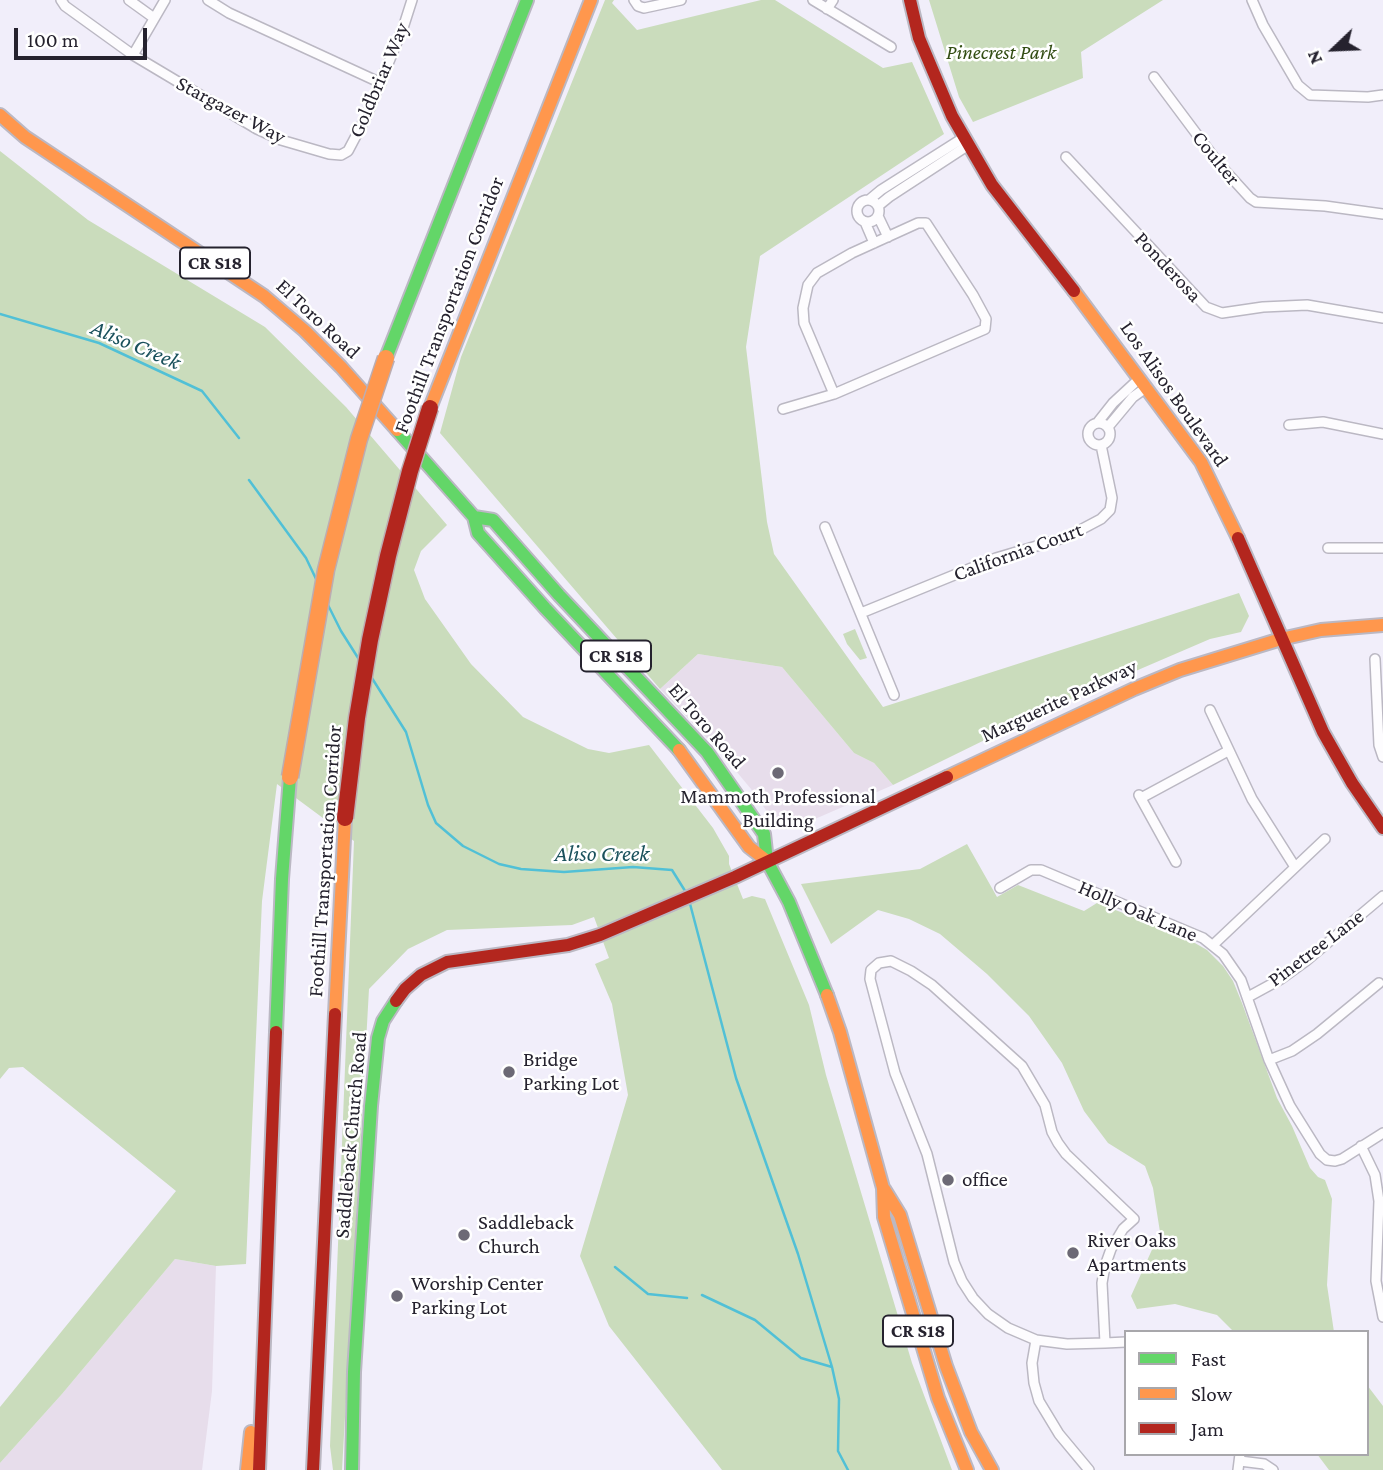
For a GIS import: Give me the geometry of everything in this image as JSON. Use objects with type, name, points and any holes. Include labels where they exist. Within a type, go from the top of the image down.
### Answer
[{"type":"main road","name":"Foothill Transportation Corridor","points":[[259,1470],[282,879],[290,777],[324,580],[356,450],[386,358],[527,0]]},
{"type":"main road","name":"Foothill Transportation Corridor","points":[[313,1470],[345,818],[370,640],[391,544],[430,408],[591,0]]},
{"type":"main road","name":"Los Alisos Boulevard","points":[[910,0],[919,38],[965,142],[1011,212],[1144,382],[1201,462],[1233,526],[1323,733],[1352,783],[1383,828]]},
{"type":"main road","name":"El Toro Road","points":[[0,115],[25,137],[274,304],[341,367],[474,517],[478,533],[545,608],[662,730],[692,765],[749,847],[767,861],[789,902],[825,988],[840,1032],[883,1188],[884,1217],[938,1398],[967,1470]]},
{"type":"main road","name":"Marguerite Parkway","points":[[767,861],[1180,670],[1281,639],[1321,631],[1383,625]]},
{"type":"main road","name":"Saddleback Church Road","points":[[352,1470],[354,1372],[371,1106],[378,1038],[383,1021],[405,989],[421,975],[447,962],[568,945],[600,935],[767,861]]},
{"type":"main road","name":"El Toro Road","points":[[883,1188],[900,1215],[946,1366],[971,1432],[992,1470]]},
{"type":"main road","points":[[247,1470],[268,1276]]},
{"type":"main road","points":[[317,1382],[320,1470]]},
{"type":"street","name":"Stargazer Way","points":[[61,0],[65,6],[133,55],[257,129],[281,140],[341,155]]},
{"type":"street","points":[[129,0],[154,18]]},
{"type":"street","points":[[133,55],[165,0]]},
{"type":"street","points":[[208,0],[229,13],[381,83]]},
{"type":"street","name":"Goldbriar Way","points":[[341,155],[348,151],[381,83],[412,0]]},
{"type":"street","points":[[634,0],[638,6],[645,8],[681,0]]},
{"type":"street","points":[[813,0],[891,47]]},
{"type":"street","points":[[827,9],[833,0]]},
{"type":"street","points":[[1252,0],[1263,25],[1298,85],[1310,95],[1383,96]]},
{"type":"street","name":"Coulter","points":[[1154,76],[1219,164],[1256,202],[1325,206],[1383,214]]},
{"type":"street","points":[[874,243],[865,222],[859,218],[857,208],[862,202],[965,142]]},
{"type":"street","points":[[865,222],[873,221],[889,197],[965,142]]},
{"type":"street","name":"Ponderosa","points":[[1066,157],[1206,307],[1222,313],[1263,307],[1307,305],[1383,318]]},
{"type":"street","points":[[869,200],[878,211],[888,237]]},
{"type":"street","points":[[783,409],[834,394],[979,332],[986,326],[986,319],[968,287],[928,225],[920,222],[852,253],[817,273],[808,285],[803,316],[806,331],[834,394]]},
{"type":"street","points":[[1108,427],[1098,422],[1112,403],[1144,382]]},
{"type":"street","points":[[1101,444],[1109,437],[1108,427],[1144,382]]},
{"type":"street","name":"California Court","points":[[861,613],[996,558],[1063,538],[1101,519],[1110,510],[1112,498],[1101,444],[1093,443],[1088,434],[1090,427],[1098,422]]},
{"type":"street","points":[[1289,425],[1322,422],[1383,433]]},
{"type":"street","points":[[825,527],[894,695]]},
{"type":"street","points":[[1328,548],[1383,548]]},
{"type":"street","points":[[1375,659],[1383,757]]},
{"type":"street","points":[[1210,710],[1252,799],[1295,867]]},
{"type":"street","points":[[1176,862],[1140,797],[1228,751]]},
{"type":"street","points":[[1213,945],[1325,839]]},
{"type":"street","name":"Holly Oak Lane","points":[[1000,888],[1031,870],[1041,870],[1193,932],[1213,945],[1232,965],[1248,997],[1269,1059],[1290,1106],[1320,1154],[1327,1160],[1335,1161],[1361,1146]]},
{"type":"street","name":"Pinetree Lane","points":[[1248,997],[1306,961],[1383,896]]},
{"type":"street","points":[[1105,1343],[1102,1283],[1105,1266],[1123,1229],[1134,1219],[1066,1154],[1058,1143],[1052,1132],[1045,1105],[1023,1066],[932,985],[891,961],[879,963],[871,970],[870,979],[895,1073],[927,1154],[954,1262],[962,1282],[988,1314],[1008,1328],[1036,1340],[1067,1344],[1105,1343],[1124,1342]]},
{"type":"street","points":[[1269,1059],[1292,1051],[1317,1034],[1379,983]]},
{"type":"street","points":[[1383,1133],[1361,1146],[1375,1175],[1379,1201],[1376,1281],[1383,1317]]},
{"type":"street","points":[[1036,1340],[1032,1363],[1039,1401],[1048,1418],[1088,1470]]},
{"type":"street","points":[[1240,1462],[1264,1464],[1273,1470]]},
{"type":"shaded area","points":[[698,654],[782,667],[854,753],[874,763],[893,785],[792,829],[778,827],[721,753],[660,689]]},
{"type":"shaded area","points":[[175,1259],[216,1266],[212,1391],[202,1470],[0,1470],[0,1463],[62,1394]]},
{"type":"green space","points":[[605,0],[614,0],[612,3],[637,30],[761,0],[775,0],[883,68],[912,62],[944,134],[760,256],[746,347],[767,522],[774,554],[883,707],[1239,593],[1249,616],[1241,632],[1210,639],[1052,707],[893,785],[874,763],[854,753],[782,667],[698,654],[660,689],[440,433],[461,357]]},
{"type":"green space","name":"Pinecrest Park","points":[[929,0],[1163,0],[1081,52],[1083,78],[973,122],[959,97]]},
{"type":"green space","points":[[0,151],[88,220],[265,327],[346,407],[447,525],[421,551],[414,570],[425,599],[471,664],[523,717],[588,749],[609,753],[649,745],[713,828],[729,856],[729,864],[743,899],[752,896],[765,899],[809,1005],[826,1075],[912,1363],[952,1470],[722,1470],[609,1326],[580,1256],[628,1095],[612,1004],[595,964],[609,958],[594,917],[572,925],[447,930],[408,949],[369,989],[342,1470],[333,1470],[330,1446],[354,841],[277,784],[262,901],[246,1264],[216,1266],[175,1259],[62,1394],[0,1463],[0,1407],[176,1191],[23,1067],[9,1068],[0,1079]]},
{"type":"green space","points":[[855,629],[867,658],[860,660],[847,644],[843,634]]},
{"type":"green space","points":[[967,844],[997,897],[1018,885],[1084,911],[1097,903],[1181,935],[1207,950],[1223,966],[1242,1003],[1277,1098],[1310,1168],[1325,1180],[1332,1199],[1327,1285],[1334,1330],[1232,1330],[1217,1315],[1175,1304],[1137,1309],[1131,1296],[1160,1232],[1153,1188],[1145,1166],[1108,1143],[1084,1111],[1062,1063],[1029,1016],[987,974],[940,934],[909,919],[878,910],[831,944],[801,884],[920,869]]},
{"type":"green space","points":[[1369,1388],[1383,1406],[1383,1470],[1329,1470],[1318,1456],[1369,1456]]},
{"type":"waterway","name":"Aliso Creek","points":[[0,314],[99,343],[202,391],[239,438]]},
{"type":"waterway","name":"Aliso Creek","points":[[249,480],[306,558],[317,581]]},
{"type":"waterway","name":"Aliso Creek","points":[[327,603],[360,661]]},
{"type":"waterway","name":"Aliso Creek","points":[[370,675],[406,732],[436,823],[463,846],[499,864],[521,869],[564,872],[633,867],[672,870],[687,894]]},
{"type":"waterway","name":"Aliso Creek","points":[[689,900],[736,1078],[798,1254],[832,1367],[839,1399],[838,1451],[848,1470]]},
{"type":"waterway","points":[[615,1267],[648,1294],[687,1298]]},
{"type":"waterway","points":[[702,1295],[755,1320],[801,1358],[832,1367]]},
{"type":"traffic: fast","points":[[386,358],[527,0]]},
{"type":"traffic: fast","points":[[397,430],[474,517],[478,533],[679,750]]},
{"type":"traffic: fast","points":[[474,517],[493,520],[559,595],[707,752],[764,834],[767,861],[789,902],[827,995]]},
{"type":"traffic: fast","points":[[276,1032],[282,879],[290,777]]},
{"type":"traffic: fast","points":[[352,1470],[354,1372],[371,1106],[378,1038],[383,1021],[396,1001]]},
{"type":"traffic: slow","points":[[430,408],[591,0]]},
{"type":"traffic: slow","points":[[0,115],[25,137],[264,296],[341,367],[397,430]]},
{"type":"traffic: slow","points":[[1074,291],[1201,462],[1238,538]]},
{"type":"traffic: slow","points":[[290,777],[326,570],[359,439],[386,358]]},
{"type":"traffic: slow","points":[[947,777],[1180,670],[1281,639],[1321,630],[1383,625]]},
{"type":"traffic: slow","points":[[679,750],[749,847],[767,861]]},
{"type":"traffic: slow","points":[[335,1014],[345,818]]},
{"type":"traffic: slow","points":[[827,995],[840,1032],[883,1188],[884,1217],[938,1398],[967,1470]]},
{"type":"traffic: slow","points":[[884,1189],[900,1215],[946,1366],[971,1432],[992,1470]]},
{"type":"traffic: slow","points":[[247,1470],[251,1432]]},
{"type":"traffic: jam","points":[[910,0],[919,38],[952,116],[992,185],[1074,291]]},
{"type":"traffic: jam","points":[[345,818],[370,640],[388,556],[430,408]]},
{"type":"traffic: jam","points":[[1238,538],[1323,732],[1352,783],[1383,828]]},
{"type":"traffic: jam","points":[[396,1001],[421,975],[447,962],[568,945],[600,935],[735,877],[947,777]]},
{"type":"traffic: jam","points":[[313,1470],[335,1014]]},
{"type":"traffic: jam","points":[[259,1470],[276,1032]]},
{"type":"place","name":"Mammoth Professional Building","points":[[778,773]]},
{"type":"place","name":"Bridge Parking Lot","points":[[509,1072]]},
{"type":"place","name":"office","points":[[948,1180]]},
{"type":"place","name":"Saddleback Church","points":[[464,1235]]},
{"type":"place","name":"River Oaks Apartments","points":[[1073,1253]]},
{"type":"place","name":"Worship Center Parking Lot","points":[[397,1296]]}]
